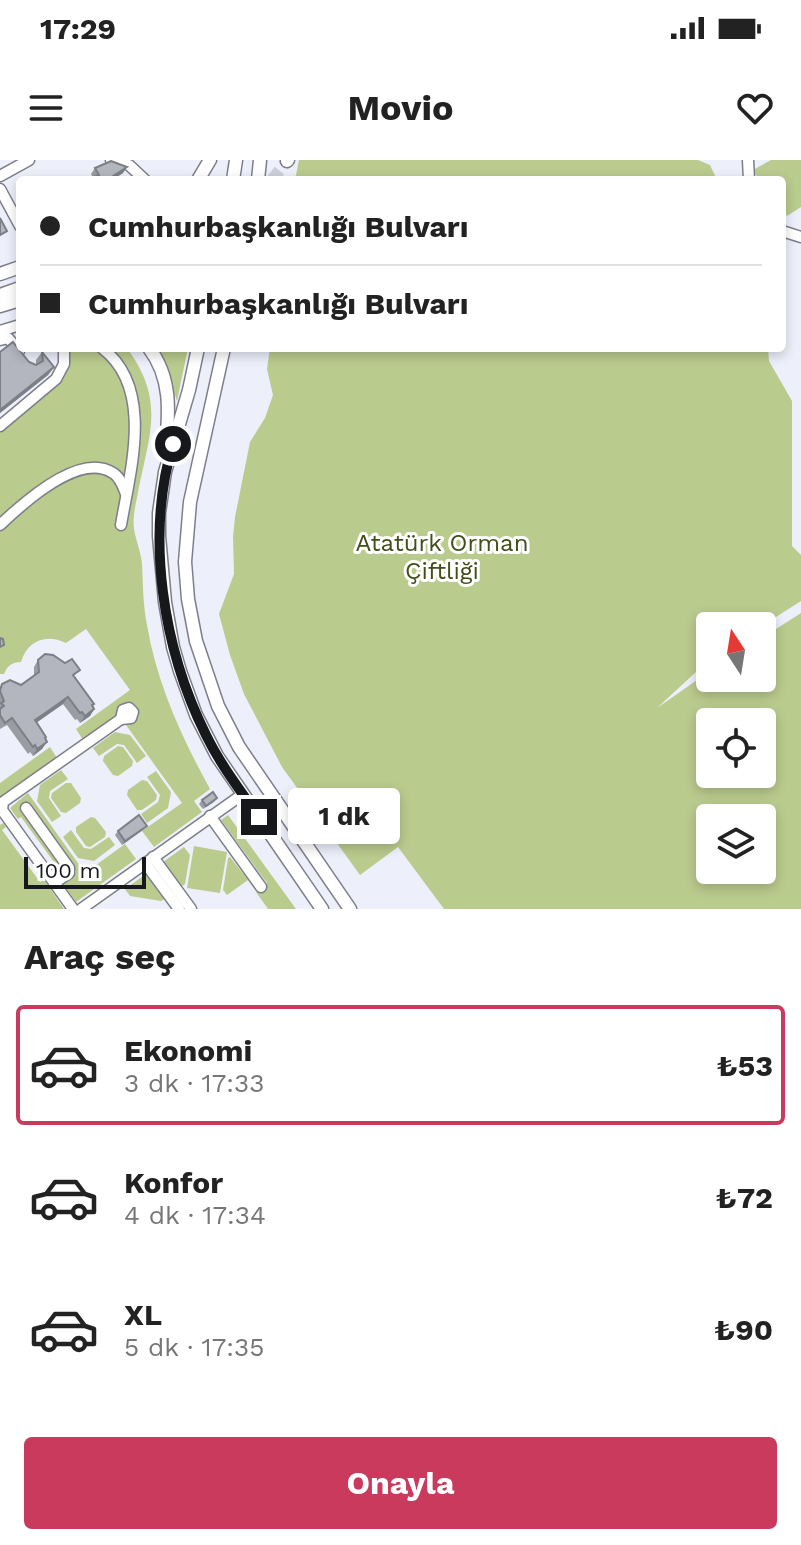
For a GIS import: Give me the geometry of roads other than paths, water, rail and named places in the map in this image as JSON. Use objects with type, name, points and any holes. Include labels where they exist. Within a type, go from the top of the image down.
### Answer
[{"type":"main road","points":[[152,352],[167,390],[169,411],[159,536],[173,647],[188,693],[217,756],[322,909]]},
{"type":"main road","points":[[165,472],[197,352]]},
{"type":"main road","points":[[223,352],[190,502],[185,562],[196,641],[218,706],[239,747],[350,909]]},
{"type":"lane","points":[[0,176],[29,160]]},
{"type":"lane","points":[[111,160],[129,165],[141,176]]},
{"type":"lane","points":[[0,189],[16,219]]},
{"type":"lane","points":[[0,348],[7,342],[4,334]]},
{"type":"lane","points":[[20,352],[23,356]]},
{"type":"lane","points":[[0,426],[56,379],[64,364],[64,352]]},
{"type":"lane","points":[[106,352],[122,371],[135,413],[135,435],[121,525]]},
{"type":"lane","points":[[0,525],[36,494],[78,469],[96,467],[115,474],[126,494]]},
{"type":"lane","points":[[73,909],[3,817],[3,802],[121,719]]},
{"type":"lane","points":[[81,909],[243,794]]},
{"type":"lane","points":[[26,808],[69,868],[69,873],[54,883]]},
{"type":"lane","points":[[210,816],[261,887]]},
{"type":"lane","points":[[149,860],[179,909]]},
{"type":"lane","points":[[149,860],[191,909]]},
{"type":"tunnel","points":[[275,176],[287,161]]},
{"type":"park label","name":"Atatürk Orman Çiftliği","points":[[442,557]]}]
